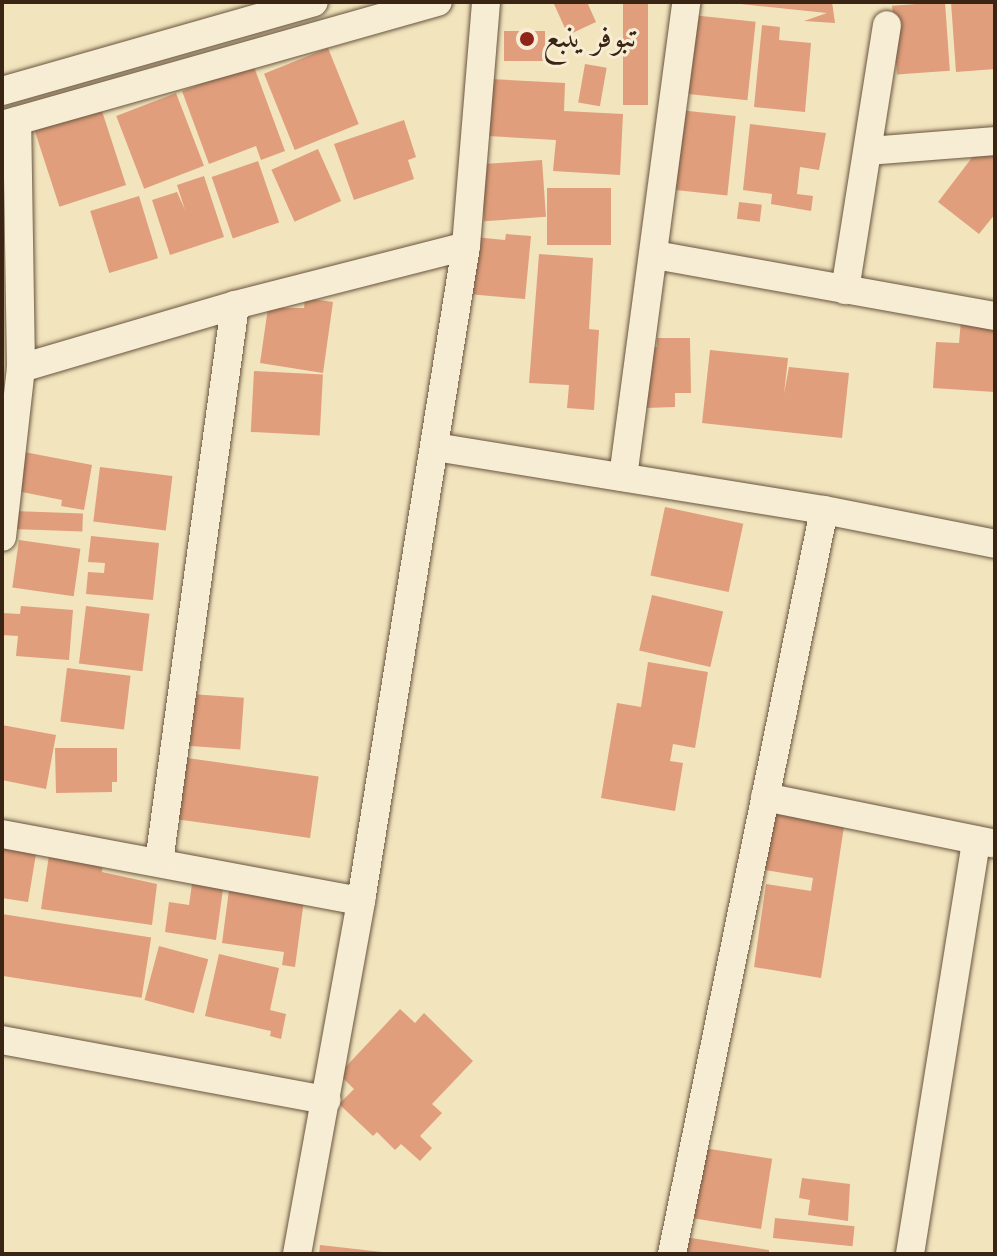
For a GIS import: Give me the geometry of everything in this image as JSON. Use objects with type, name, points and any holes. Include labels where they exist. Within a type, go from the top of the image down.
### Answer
[{"type":"street","points":[[2,91],[314,2]]},
{"type":"street","points":[[2,537],[21,368],[10,123],[438,2]]},
{"type":"street","points":[[297,1254],[361,901],[466,246],[486,2]]},
{"type":"street","points":[[623,477],[655,255],[686,2]]},
{"type":"street","points":[[845,290],[887,25]]},
{"type":"street","points":[[868,151],[995,141]]},
{"type":"street","points":[[21,368],[235,305],[466,246]]},
{"type":"street","points":[[655,255],[995,316]]},
{"type":"street","points":[[159,862],[235,305]]},
{"type":"street","points":[[435,447],[824,510],[995,544]]},
{"type":"street","points":[[672,1254],[824,510]]},
{"type":"street","points":[[765,797],[985,842],[910,1254]]},
{"type":"street","points":[[2,834],[361,901]]},
{"type":"street","points":[[2,1040],[327,1100]]},
{"type":"building","points":[[587,2],[596,22],[568,35],[554,4]]},
{"type":"building","points":[[623,2],[648,2],[648,105],[623,105]]},
{"type":"building","points":[[722,2],[832,2],[835,23],[804,21],[827,13]]},
{"type":"building","points":[[945,2],[950,71],[897,75],[892,6]]},
{"type":"building","points":[[951,2],[995,2],[995,69],[956,72]]},
{"type":"building","points":[[692,15],[756,22],[747,100],[684,94]]},
{"type":"building","points":[[762,25],[780,27],[779,40],[811,43],[805,112],[754,107]]},
{"type":"building","points":[[504,31],[545,31],[545,61],[504,61]]},
{"type":"building","points":[[328,48],[359,124],[295,150],[264,74]]},
{"type":"building","points":[[253,64],[285,151],[261,160],[256,146],[209,164],[182,91]]},
{"type":"building","points":[[585,64],[607,68],[600,106],[578,102]]},
{"type":"building","points":[[491,79],[565,83],[564,111],[623,114],[620,175],[553,171],[556,140],[488,136]]},
{"type":"building","points":[[176,93],[204,166],[144,189],[116,116]]},
{"type":"building","points":[[101,108],[126,185],[59,207],[34,130]]},
{"type":"building","points":[[679,110],[736,116],[727,196],[671,190]]},
{"type":"building","points":[[404,120],[416,157],[408,160],[414,179],[354,200],[334,144]]},
{"type":"building","points":[[750,124],[826,133],[819,170],[800,167],[797,194],[813,196],[811,211],[771,204],[772,194],[743,190]]},
{"type":"building","points":[[984,142],[995,150],[995,214],[979,234],[938,202]]},
{"type":"building","points":[[318,149],[341,201],[295,222],[271,170]]},
{"type":"building","points":[[542,160],[546,217],[484,221],[480,164]]},
{"type":"building","points":[[258,161],[279,222],[233,238],[212,177]]},
{"type":"building","points":[[204,176],[224,237],[170,255],[152,200],[177,192],[185,210],[177,185]]},
{"type":"building","points":[[547,188],[611,188],[611,245],[547,245]]},
{"type":"building","points":[[139,196],[158,258],[109,273],[90,211]]},
{"type":"building","points":[[739,202],[762,205],[760,222],[737,219]]},
{"type":"building","points":[[506,234],[531,236],[525,299],[468,294],[474,237],[505,240]]},
{"type":"building","points":[[539,254],[593,258],[589,329],[599,330],[594,410],[567,408],[569,385],[529,383]]},
{"type":"building","points":[[305,298],[333,302],[323,373],[260,363],[268,308],[304,308]]},
{"type":"building","points":[[961,320],[995,322],[995,392],[933,388],[936,342],[959,343]]},
{"type":"building","points":[[657,338],[690,338],[691,393],[675,393],[675,407],[646,408],[645,347],[657,347]]},
{"type":"building","points":[[710,350],[788,358],[784,394],[789,367],[849,373],[842,438],[702,423]]},
{"type":"building","points":[[254,371],[323,375],[320,436],[251,432]]},
{"type":"building","points":[[19,451],[92,465],[84,510],[61,506],[62,500],[12,490]]},
{"type":"building","points":[[100,467],[172,476],[166,530],[93,522]]},
{"type":"building","points":[[665,507],[743,524],[729,592],[650,575]]},
{"type":"building","points":[[13,511],[83,513],[82,531],[12,529]]},
{"type":"building","points":[[91,536],[159,543],[153,600],[86,594],[88,572],[104,573],[105,563],[88,562]]},
{"type":"building","points":[[19,540],[80,549],[74,596],[12,588]]},
{"type":"building","points":[[652,595],[723,611],[710,667],[639,651]]},
{"type":"building","points":[[21,606],[73,610],[69,660],[16,656],[18,636],[2,635],[2,613],[20,614]]},
{"type":"building","points":[[86,606],[150,614],[142,671],[79,664]]},
{"type":"building","points":[[648,662],[708,672],[695,748],[673,744],[670,761],[683,763],[675,811],[601,798],[617,703],[641,707]]},
{"type":"building","points":[[67,668],[131,676],[124,729],[60,722]]},
{"type":"building","points":[[191,694],[244,698],[240,750],[187,746]]},
{"type":"building","points":[[2,725],[56,735],[46,789],[2,780]]},
{"type":"building","points":[[55,748],[117,748],[117,782],[112,782],[112,792],[56,793]]},
{"type":"building","points":[[180,757],[319,776],[310,838],[171,818]]},
{"type":"building","points":[[774,808],[845,820],[821,978],[754,967],[766,884],[811,891],[813,878],[765,870]]},
{"type":"building","points":[[2,848],[36,854],[28,902],[2,898]]},
{"type":"building","points":[[49,855],[103,862],[102,872],[157,884],[152,925],[41,909]]},
{"type":"building","points":[[192,884],[223,889],[216,940],[165,932],[169,902],[189,905]]},
{"type":"building","points":[[229,890],[304,900],[295,967],[282,965],[284,952],[222,943]]},
{"type":"building","points":[[2,914],[151,938],[142,998],[2,976]]},
{"type":"building","points":[[159,946],[208,959],[194,1013],[145,1000]]},
{"type":"building","points":[[219,954],[279,968],[270,1010],[286,1014],[281,1039],[270,1036],[271,1031],[205,1016]]},
{"type":"building","points":[[400,1009],[415,1023],[424,1013],[473,1061],[432,1104],[442,1113],[420,1136],[432,1148],[420,1161],[401,1144],[395,1150],[377,1132],[373,1136],[339,1104],[354,1089],[339,1074]]},
{"type":"building","points":[[704,1148],[772,1159],[761,1229],[693,1218]]},
{"type":"building","points":[[802,1178],[850,1184],[848,1221],[808,1215],[810,1200],[799,1198]]},
{"type":"building","points":[[775,1218],[855,1226],[852,1246],[773,1238]]},
{"type":"building","points":[[678,1236],[769,1250],[769,1254],[676,1254]]},
{"type":"building","points":[[320,1245],[382,1252],[382,1254],[319,1254]]},
{"type":"place","name":"تبوفر ينبع","points":[[527,39]]}]
